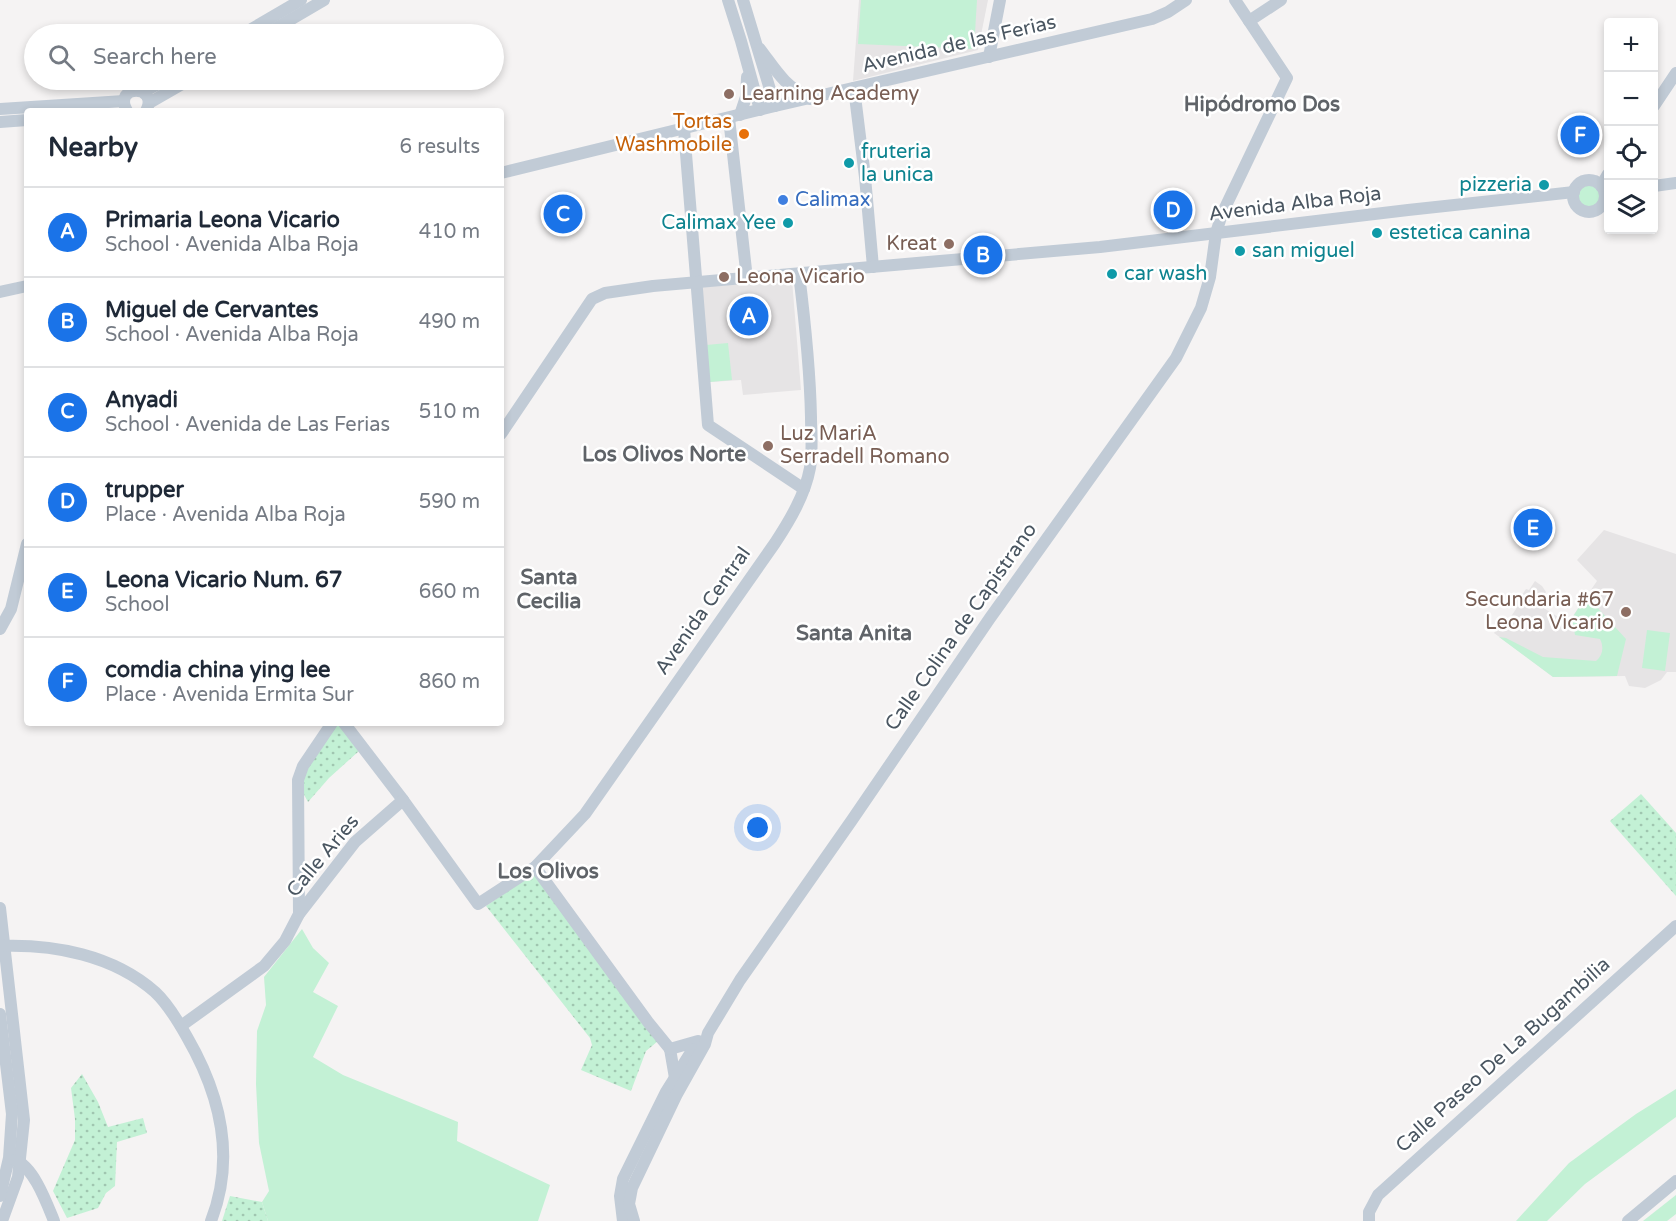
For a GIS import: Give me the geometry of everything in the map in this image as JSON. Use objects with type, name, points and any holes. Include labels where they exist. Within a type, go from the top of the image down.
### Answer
[{"type":"main road","points":[[260,24],[301,0]]},
{"type":"main road","points":[[283,24],[324,0]]},
{"type":"main road","points":[[728,0],[760,110]]},
{"type":"main road","points":[[743,0],[775,106]]},
{"type":"main road","points":[[989,57],[1000,0]]},
{"type":"main road","name":"Avenida de las Ferias","points":[[504,172],[775,106],[1152,19],[1186,0]]},
{"type":"main road","points":[[1236,0],[1250,21],[1281,0]]},
{"type":"main road","name":"Calle Colina de Capistrano","points":[[623,1221],[620,1196],[623,1179],[740,980],[976,637],[1176,358],[1201,308],[1210,277],[1216,233],[1222,214],[1287,78],[1250,21]]},
{"type":"main road","points":[[754,41],[784,82],[810,99]]},
{"type":"main road","points":[[747,64],[746,97],[734,117],[747,279]]},
{"type":"main road","points":[[1658,99],[1676,73]]},
{"type":"main road","points":[[854,88],[873,267]]},
{"type":"main road","points":[[42,108],[125,106],[129,92],[135,90],[146,102]]},
{"type":"main road","points":[[146,102],[157,90]]},
{"type":"main road","points":[[146,102],[169,90]]},
{"type":"main road","points":[[0,109],[24,108]]},
{"type":"main road","points":[[0,123],[24,120]]},
{"type":"main road","points":[[684,129],[708,425],[804,489]]},
{"type":"main road","points":[[1604,189],[1594,181],[1583,182],[1574,192],[1578,207],[1591,212],[1604,203]]},
{"type":"main road","points":[[1658,185],[1676,183]]},
{"type":"main road","name":"Avenida Alba Roja","points":[[504,430],[592,299],[604,293],[1057,252],[1574,192]]},
{"type":"main road","name":"Avenida Central","points":[[403,800],[478,904],[535,867],[585,814],[775,543],[791,518],[804,489],[810,468],[811,453],[810,364],[799,274]]},
{"type":"main road","points":[[0,294],[24,287]]},
{"type":"main road","points":[[0,629],[11,609],[24,555]]},
{"type":"main road","points":[[299,914],[298,780],[303,766],[330,726]]},
{"type":"main road","points":[[346,726],[403,800]]},
{"type":"main road","name":"Calle Aries","points":[[181,1026],[264,966],[285,942],[299,914],[355,842],[403,800]]},
{"type":"main road","points":[[535,867],[670,1049],[679,1081]]},
{"type":"main road","points":[[0,908],[2,946],[24,1120],[15,1160],[0,1196]]},
{"type":"main road","name":"Calle Paseo De La Bugambilia","points":[[1369,1221],[1369,1212],[1378,1196],[1676,926]]},
{"type":"main road","points":[[2,946],[42,946],[68,950],[94,958],[123,971],[154,991],[166,1004],[204,1067],[218,1110],[222,1139],[221,1188],[211,1221]]},
{"type":"main road","points":[[0,1014],[18,1177],[2,1221]]},
{"type":"main road","points":[[670,1049],[704,1039]]},
{"type":"main road","name":"Calle Colina de Capistrano","points":[[634,1221],[629,1204],[632,1188],[679,1081]]},
{"type":"main road","points":[[15,1160],[32,1174],[54,1221]]},
{"type":"main road","points":[[1628,1221],[1676,1181]]},
{"type":"shaded area","points":[[859,0],[988,0],[978,50],[853,81]]},
{"type":"shaded area","points":[[792,280],[801,390],[743,395],[741,380],[710,382],[701,287]]},
{"type":"shaded area","name":"Secundaria #67 Leona Vicario","points":[[1604,530],[1676,554],[1676,672],[1667,672],[1661,680],[1645,688],[1629,686],[1625,676],[1553,677],[1494,633],[1504,619],[1508,621],[1518,606],[1514,603],[1526,589],[1529,590],[1535,581],[1546,592],[1537,604],[1568,623],[1597,581],[1577,560]]},
{"type":"green space","points":[[861,0],[977,0],[974,49],[858,44]]},
{"type":"green space","points":[[1589,185],[1597,188],[1600,196],[1597,204],[1589,207],[1581,204],[1578,196],[1581,188]]},
{"type":"green space","points":[[728,343],[732,380],[710,382],[706,345]]},
{"type":"green space","points":[[1585,598],[1595,605],[1626,639],[1617,676],[1553,677],[1499,637],[1506,638],[1543,657],[1596,661],[1602,651],[1600,639],[1575,635],[1572,618]]},
{"type":"green space","points":[[1647,630],[1670,633],[1665,671],[1642,668]]},
{"type":"green space","points":[[333,726],[342,726],[359,751],[329,778],[308,802],[302,791],[302,777]]},
{"type":"green space","points":[[1641,794],[1676,833],[1676,896],[1610,821]]},
{"type":"green space","points":[[534,873],[658,1041],[646,1051],[631,1091],[581,1070],[592,1045],[590,1038],[486,906]]},
{"type":"green space","points":[[302,929],[313,948],[329,963],[313,992],[338,1006],[313,1057],[343,1075],[458,1122],[457,1141],[550,1185],[538,1221],[268,1221],[262,1202],[269,1191],[259,1143],[256,1084],[257,1031],[266,1005],[264,977]]},
{"type":"green space","points":[[82,1074],[98,1102],[108,1127],[143,1118],[147,1133],[117,1142],[115,1186],[106,1193],[98,1208],[67,1218],[53,1191],[75,1140],[71,1088]]},
{"type":"green space","points":[[1676,1089],[1676,1117],[1585,1184],[1547,1221],[1516,1221],[1569,1163],[1636,1114]]},
{"type":"green space","points":[[1676,1195],[1676,1214],[1667,1221],[1643,1221]]},
{"type":"green space","points":[[230,1196],[262,1202],[268,1221],[222,1221]]},
{"type":"place","name":"Learning Academy","points":[[729,94]]},
{"type":"place","name":"Tortas Washmobile","points":[[744,134]]},
{"type":"place","name":"comdia china ying lee","points":[[1580,135]]},
{"type":"place","name":"fruteria la unica","points":[[849,163]]},
{"type":"place","name":"pizzeria","points":[[1544,185]]},
{"type":"place","name":"Calimax","points":[[783,200]]},
{"type":"place","name":"trupper","points":[[1173,210]]},
{"type":"place","name":"Anyadi","points":[[563,214]]},
{"type":"place","name":"Calimax Yee","points":[[788,223]]},
{"type":"place","name":"estetica canina","points":[[1377,233]]},
{"type":"place","name":"Kreat","points":[[949,244]]},
{"type":"place","name":"san miguel","points":[[1240,251]]},
{"type":"place","name":"Miguel de Cervantes","points":[[983,255]]},
{"type":"place","name":"car wash","points":[[1112,274]]},
{"type":"place","name":"Leona Vicario","points":[[724,277]]},
{"type":"place","name":"Primaria Leona Vicario","points":[[749,316]]},
{"type":"place","name":"Luz MariA Serradell Romano","points":[[768,446]]},
{"type":"place","name":"Leona Vicario Num. 67","points":[[1533,528]]},
{"type":"place","name":"Secundaria #67 Leona Vicario","points":[[1626,612]]},
{"type":"district","name":"Hipódromo Dos","points":[[1262,104]]},
{"type":"district","name":"Los Olivos Norte","points":[[664,454]]},
{"type":"district","name":"Santa Cecilia","points":[[549,589]]},
{"type":"district","name":"Santa Anita","points":[[854,633]]},
{"type":"district","name":"Los Olivos","points":[[548,871]]}]
